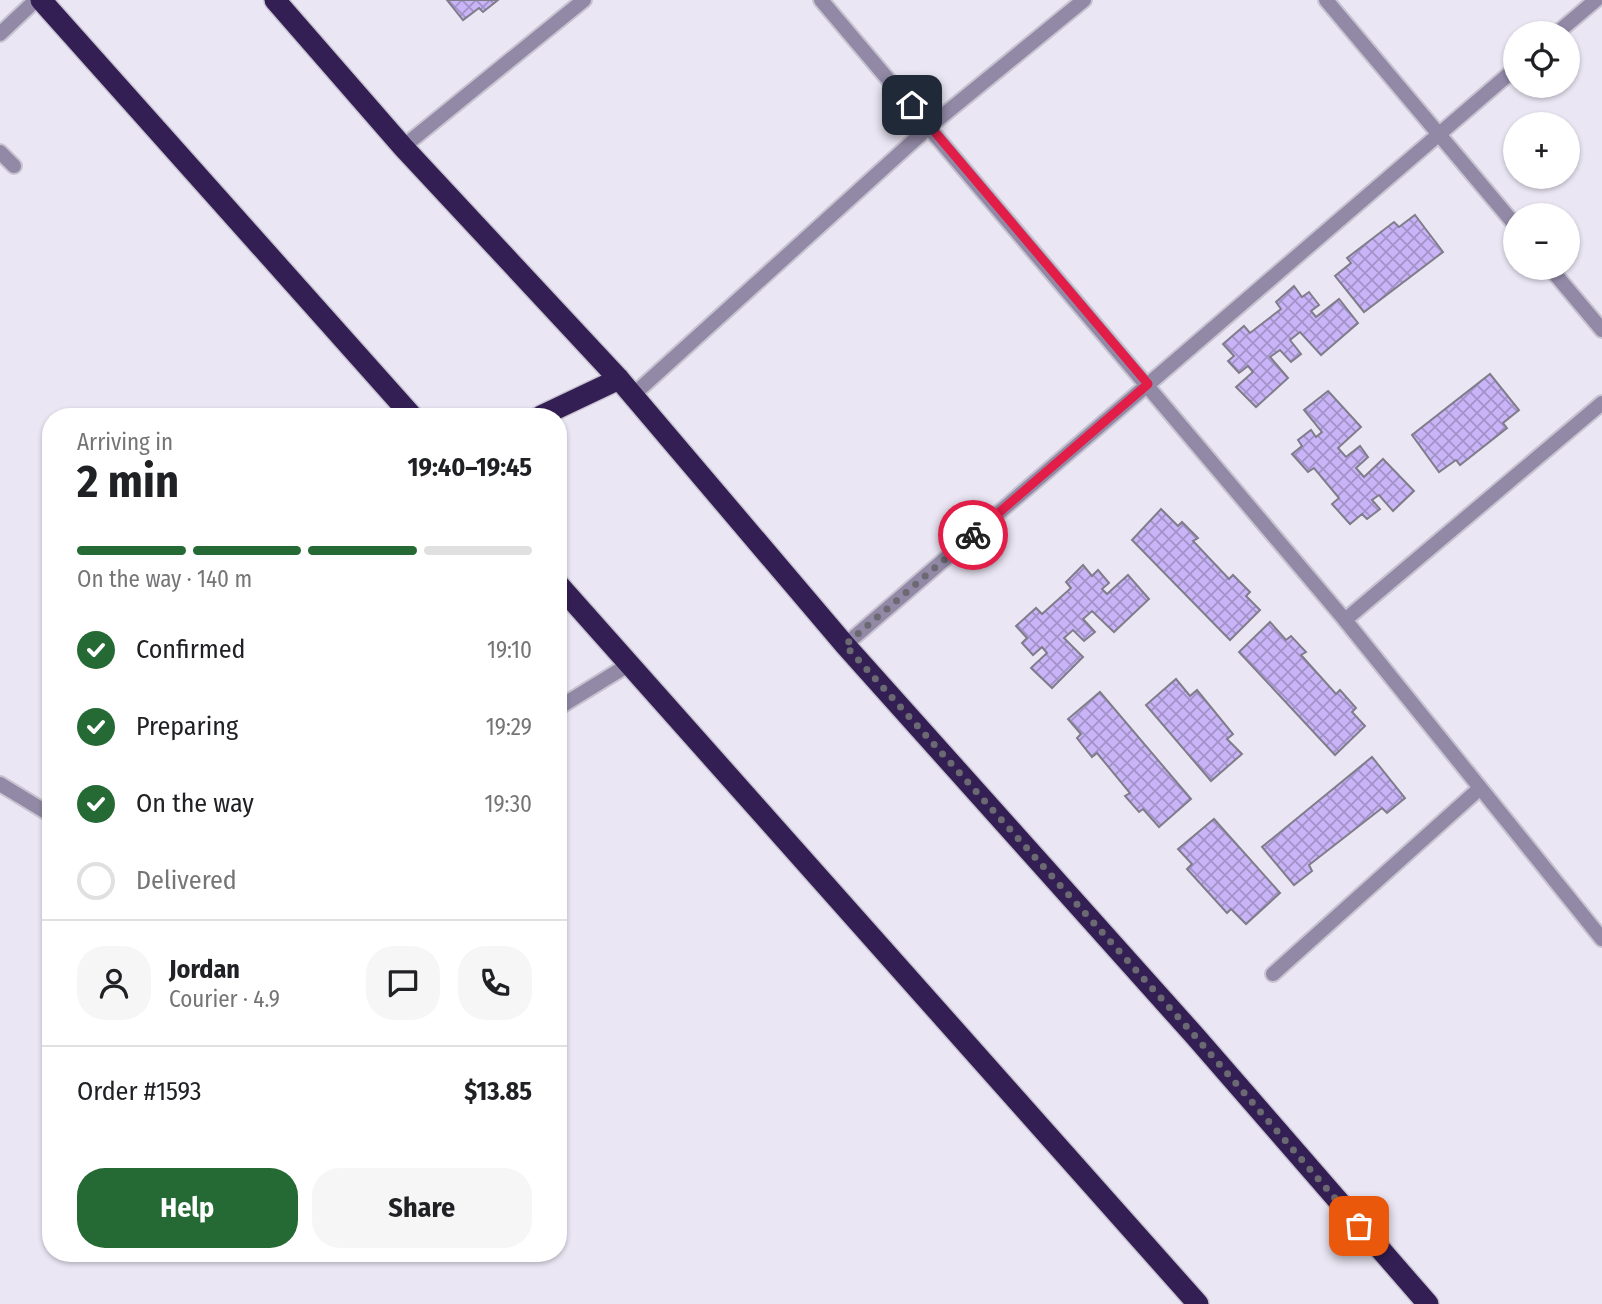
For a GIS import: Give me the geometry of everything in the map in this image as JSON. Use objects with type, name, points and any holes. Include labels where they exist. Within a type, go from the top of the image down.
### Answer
[{"type":"highway","points":[[41,0],[405,408]]},
{"type":"highway","points":[[275,0],[403,147],[619,379],[845,645],[1195,1036],[1428,1304]]},
{"type":"highway","points":[[558,408],[619,379]]},
{"type":"highway","points":[[567,594],[1198,1304]]},
{"type":"street","points":[[0,34],[36,0]]},
{"type":"street","points":[[403,147],[584,0]]},
{"type":"street","points":[[821,0],[1345,620],[1602,939]]},
{"type":"street","points":[[632,396],[930,126],[1084,0]]},
{"type":"street","points":[[1326,0],[1503,210]]},
{"type":"street","points":[[1571,21],[1596,0]]},
{"type":"street","points":[[845,645],[1503,79]]},
{"type":"street","points":[[0,152],[14,166]]},
{"type":"street","points":[[1560,280],[1602,330]]},
{"type":"street","points":[[1345,620],[1602,403]]},
{"type":"street","points":[[567,702],[628,665]]},
{"type":"street","points":[[0,784],[42,810]]},
{"type":"street","points":[[1273,974],[1479,789]]},
{"type":"building","points":[[447,0],[498,0],[483,12],[479,8],[463,20]]},
{"type":"building","points":[[1415,215],[1443,252],[1364,312],[1335,276],[1351,263],[1347,258],[1394,222],[1399,227]]},
{"type":"building","points":[[1294,286],[1302,297],[1309,292],[1319,305],[1311,311],[1316,317],[1339,299],[1358,323],[1321,355],[1300,332],[1290,340],[1301,354],[1291,362],[1280,350],[1270,357],[1288,378],[1256,407],[1236,387],[1253,372],[1248,366],[1239,373],[1228,361],[1234,356],[1223,344],[1244,326],[1250,333],[1281,309],[1276,302]]},
{"type":"building","points":[[1490,374],[1519,410],[1503,423],[1507,428],[1460,465],[1456,460],[1439,472],[1412,435]]},
{"type":"building","points":[[1328,391],[1361,427],[1338,448],[1346,457],[1360,446],[1368,457],[1356,468],[1364,477],[1383,459],[1414,491],[1393,511],[1379,495],[1372,500],[1380,509],[1367,519],[1362,514],[1350,524],[1332,504],[1339,498],[1314,468],[1308,472],[1292,454],[1302,446],[1298,440],[1311,430],[1316,437],[1322,432],[1304,410]]},
{"type":"building","points":[[1161,509],[1178,526],[1182,522],[1198,538],[1193,541],[1229,579],[1233,575],[1250,592],[1246,596],[1260,610],[1230,640],[1132,540]]},
{"type":"building","points":[[1083,565],[1092,576],[1098,570],[1109,583],[1102,589],[1107,594],[1128,575],[1149,599],[1114,632],[1092,611],[1083,619],[1095,632],[1084,641],[1073,630],[1064,638],[1083,657],[1052,688],[1031,668],[1047,653],[1042,647],[1033,655],[1022,643],[1027,638],[1016,626],[1036,608],[1042,614],[1071,588],[1066,582]]},
{"type":"building","points":[[1270,622],[1286,640],[1291,636],[1306,652],[1301,655],[1336,694],[1340,690],[1356,708],[1352,712],[1365,726],[1335,755],[1239,652]]},
{"type":"building","points":[[1176,679],[1190,696],[1197,690],[1233,734],[1227,739],[1242,754],[1211,781],[1146,705]]},
{"type":"building","points":[[1100,692],[1191,799],[1159,827],[1143,809],[1139,812],[1125,796],[1130,793],[1097,753],[1092,757],[1077,738],[1081,734],[1068,719]]},
{"type":"building","points":[[1372,757],[1405,798],[1387,813],[1382,808],[1309,865],[1312,871],[1294,885],[1262,847]]},
{"type":"building","points":[[1214,819],[1280,893],[1246,924],[1231,909],[1227,913],[1187,869],[1192,864],[1178,849]]},
{"type":"way so far","points":[[973,535],[845,645],[1195,1036],[1359,1226]]},
{"type":"route","points":[[912,105],[1148,384],[973,535]]}]
